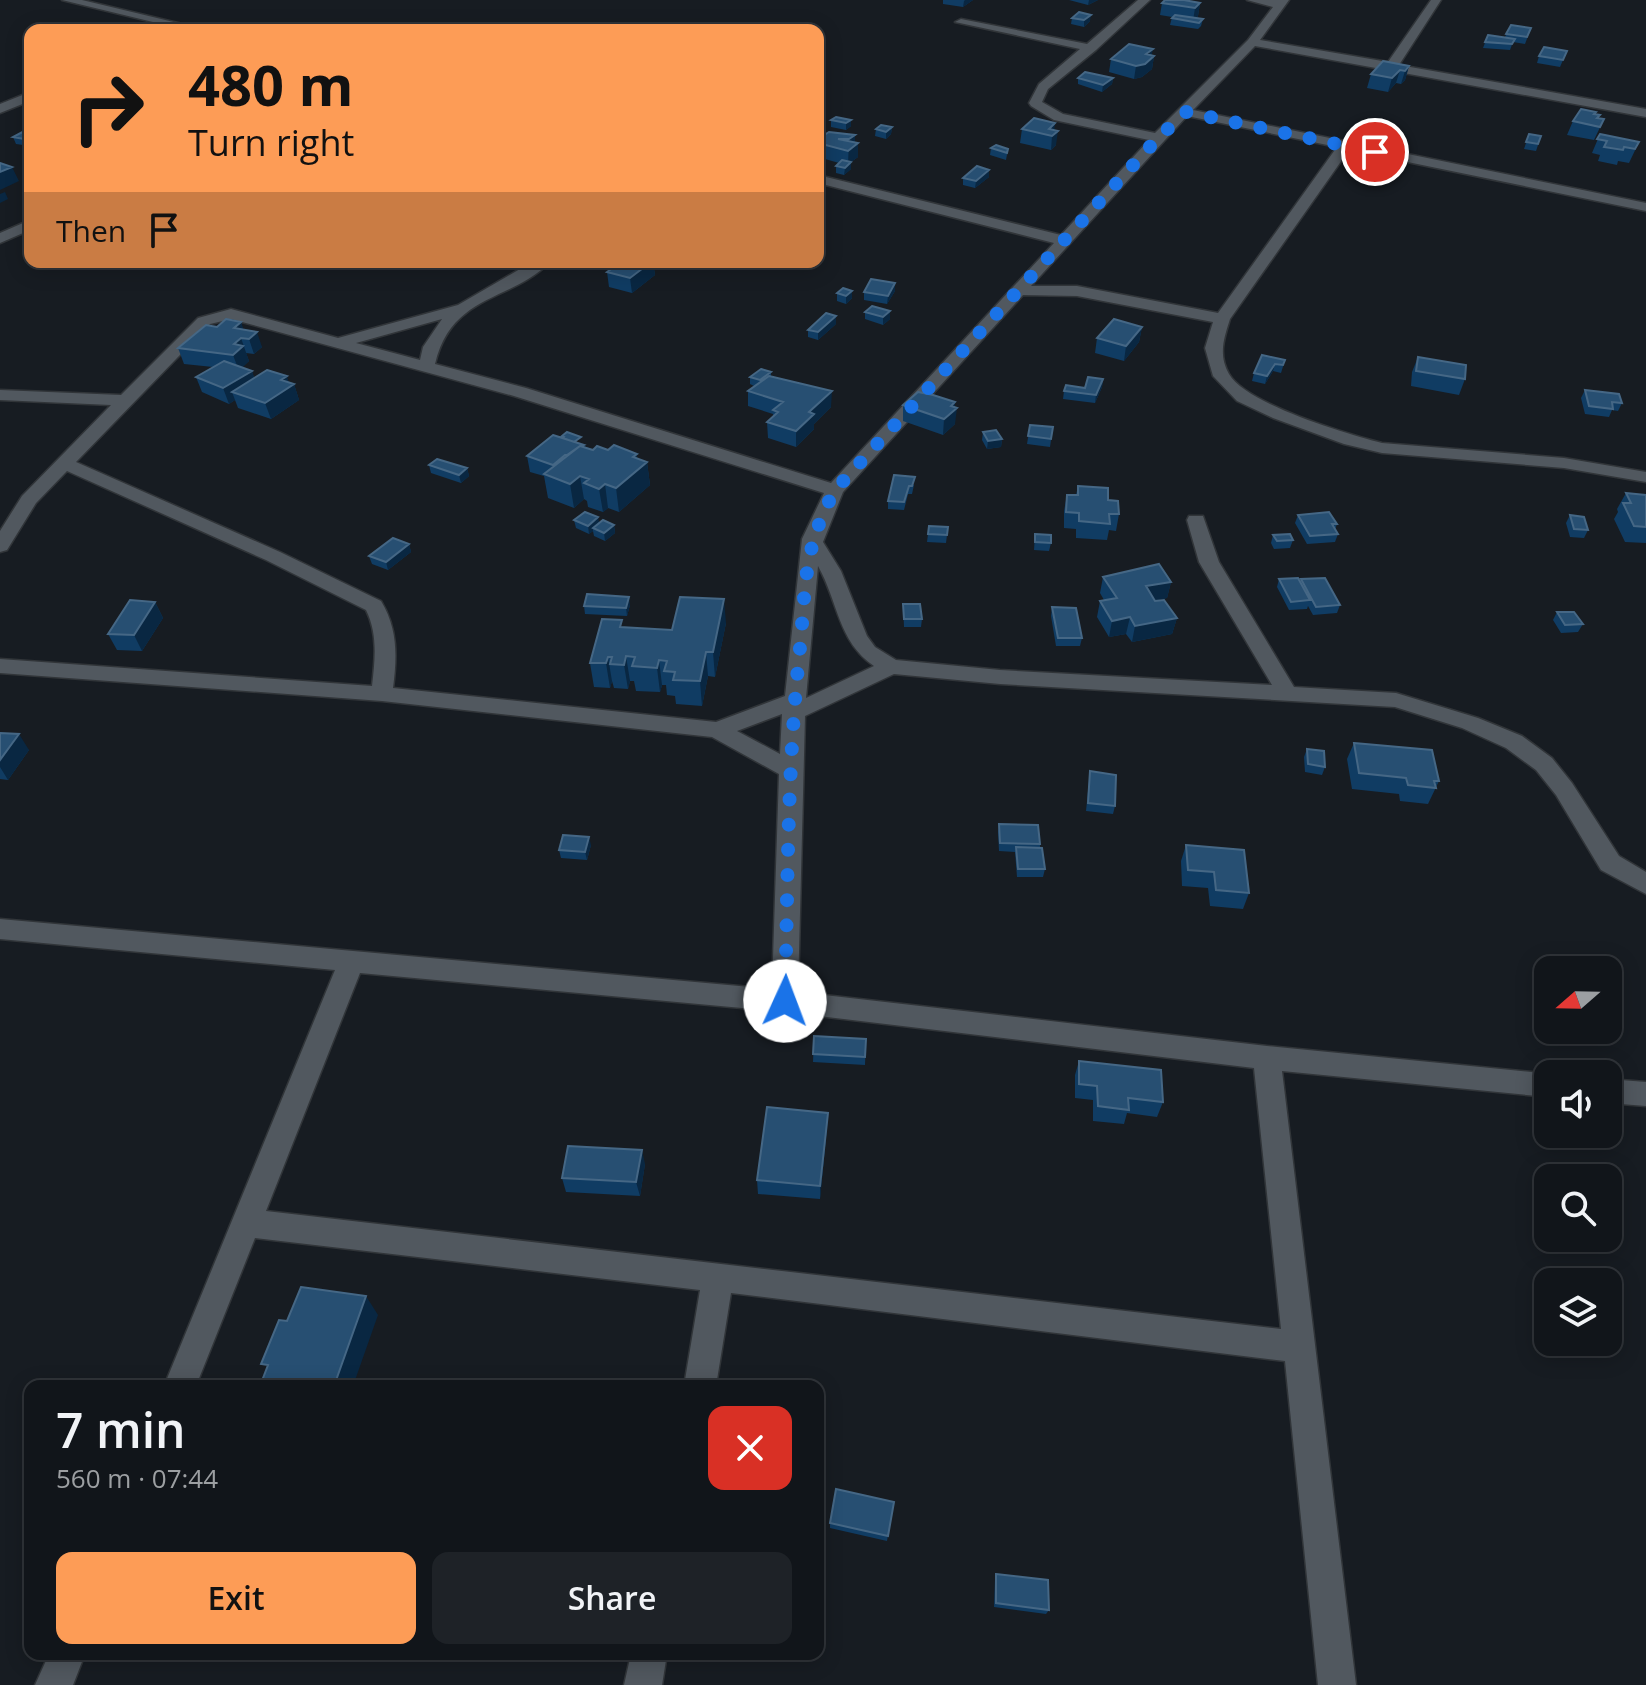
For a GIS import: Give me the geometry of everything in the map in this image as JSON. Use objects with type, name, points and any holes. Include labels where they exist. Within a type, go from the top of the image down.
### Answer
[{"type":"street","points":[[67,0],[166,24]]},
{"type":"street","points":[[1145,0],[1043,87],[1035,103],[1059,117],[1158,138]]},
{"type":"street","points":[[1252,0],[1282,2]]},
{"type":"street","points":[[1391,67],[1436,0]]},
{"type":"street","points":[[785,1001],[793,707],[804,580],[812,539],[835,490],[1158,138],[1252,42],[1282,2]]},
{"type":"street","points":[[961,22],[1092,48]]},
{"type":"street","points":[[1252,42],[1349,57],[1646,113]]},
{"type":"street","points":[[0,99],[15,103]]},
{"type":"street","points":[[0,109],[24,99]]},
{"type":"street","points":[[1186,112],[1646,207]]},
{"type":"street","points":[[1345,146],[1222,319],[1213,348],[1221,376],[1243,397],[1279,414],[1350,440],[1382,448],[1564,463],[1646,477]]},
{"type":"street","points":[[824,181],[1065,241]]},
{"type":"street","points":[[0,239],[24,227]]},
{"type":"street","points":[[340,342],[462,308],[531,268]]},
{"type":"street","points":[[1020,290],[1077,291],[1222,319]]},
{"type":"street","points":[[426,367],[433,337],[462,308]]},
{"type":"street","points":[[0,546],[29,500],[125,400],[204,321],[231,314],[534,396],[835,490]]},
{"type":"street","points":[[0,395],[125,400]]},
{"type":"street","points":[[66,464],[273,556],[374,606],[383,620],[386,637],[382,694]]},
{"type":"street","points":[[1196,520],[1209,562],[1288,695]]},
{"type":"street","points":[[812,539],[831,571],[857,638],[868,652],[891,667]]},
{"type":"street","points":[[0,666],[382,694],[717,730],[791,770]]},
{"type":"street","points":[[717,730],[793,707],[891,667],[1000,677],[1396,700],[1470,723],[1514,742],[1544,764],[1564,789],[1610,863],[1646,884]]},
{"type":"street","points":[[0,929],[785,1001],[1267,1058],[1534,1084]]},
{"type":"street","points":[[183,1380],[352,961]]},
{"type":"street","points":[[1267,1058],[1337,1685]]},
{"type":"street","points":[[1622,1092],[1646,1094]]},
{"type":"street","points":[[248,1223],[1300,1347]]},
{"type":"street","points":[[701,1380],[718,1277]]},
{"type":"street","points":[[54,1685],[64,1660]]},
{"type":"street","points":[[643,1685],[648,1660]]},
{"type":"building","points":[[1165,0],[1200,3],[1195,8],[1162,3]]},
{"type":"building","points":[[1079,12],[1091,15],[1084,20],[1072,18]]},
{"type":"building","points":[[1175,15],[1203,19],[1199,23],[1172,18]]},
{"type":"building","points":[[1511,25],[1531,28],[1527,37],[1506,34]]},
{"type":"building","points":[[1488,35],[1515,39],[1512,44],[1485,42]]},
{"type":"building","points":[[1129,44],[1153,49],[1146,54],[1154,56],[1145,64],[1136,66],[1111,59]]},
{"type":"building","points":[[1544,47],[1567,51],[1563,60],[1539,56]]},
{"type":"building","points":[[1383,61],[1409,66],[1392,78],[1371,74]]},
{"type":"building","points":[[1085,72],[1113,78],[1103,85],[1078,78]]},
{"type":"building","points":[[1581,109],[1600,115],[1597,118],[1604,119],[1600,127],[1573,121]]},
{"type":"building","points":[[836,117],[851,120],[846,123],[831,120]]},
{"type":"building","points":[[1034,118],[1055,123],[1049,129],[1058,131],[1052,136],[1022,129]]},
{"type":"building","points":[[881,125],[892,127],[886,132],[876,129]]},
{"type":"building","points":[[24,131],[24,139],[13,137]]},
{"type":"building","points":[[829,132],[855,135],[849,139],[838,139],[858,143],[848,151],[824,145],[824,135]]},
{"type":"building","points":[[1529,134],[1541,136],[1538,144],[1526,142]]},
{"type":"building","points":[[1600,134],[1639,142],[1635,149],[1604,147],[1607,141],[1597,139]]},
{"type":"building","points":[[996,145],[1008,149],[1007,153],[991,148]]},
{"type":"building","points":[[842,160],[851,162],[845,168],[836,166]]},
{"type":"building","points":[[0,163],[12,167],[0,172]]},
{"type":"building","points":[[977,166],[989,170],[976,181],[963,178]]},
{"type":"building","points":[[613,268],[643,268],[630,278],[607,272]]},
{"type":"building","points":[[871,279],[895,283],[888,296],[864,292]]},
{"type":"building","points":[[843,288],[852,291],[846,296],[837,293]]},
{"type":"building","points":[[872,306],[890,311],[883,317],[865,312]]},
{"type":"building","points":[[826,313],[836,316],[818,332],[808,330]]},
{"type":"building","points":[[226,319],[241,322],[234,328],[257,332],[249,339],[241,338],[234,344],[243,346],[233,355],[178,348],[206,325],[217,327]]},
{"type":"building","points":[[1114,319],[1142,327],[1126,346],[1097,338]]},
{"type":"building","points":[[1262,355],[1285,360],[1283,365],[1275,364],[1267,376],[1254,373]]},
{"type":"building","points":[[1418,357],[1466,365],[1465,379],[1416,371]]},
{"type":"building","points":[[224,361],[252,371],[223,388],[196,377]]},
{"type":"building","points":[[761,369],[771,372],[760,380],[750,377]]},
{"type":"building","points":[[267,370],[287,376],[281,380],[294,384],[265,403],[232,392]]},
{"type":"building","points":[[769,376],[832,391],[809,412],[814,414],[796,431],[767,422],[778,412],[773,410],[783,402],[748,391]]},
{"type":"building","points":[[1088,377],[1103,379],[1096,395],[1064,391],[1066,385],[1085,388]]},
{"type":"building","points":[[1585,390],[1619,394],[1622,403],[1612,402],[1613,409],[1589,406]]},
{"type":"building","points":[[918,392],[955,402],[951,406],[957,408],[944,419],[903,405]]},
{"type":"building","points":[[1030,425],[1053,427],[1051,439],[1028,436]]},
{"type":"building","points":[[996,430],[1002,439],[988,441],[983,432]]},
{"type":"building","points":[[567,432],[581,437],[574,442],[563,438]]},
{"type":"building","points":[[553,435],[584,445],[553,465],[527,456]]},
{"type":"building","points":[[614,445],[637,454],[633,457],[647,462],[616,488],[605,484],[599,489],[584,483],[589,479],[580,476],[570,484],[544,474],[580,446],[593,450],[597,446],[608,450]]},
{"type":"building","points":[[437,459],[467,468],[459,475],[429,465]]},
{"type":"building","points":[[894,475],[915,477],[904,502],[888,501]]},
{"type":"building","points":[[1078,486],[1108,488],[1108,500],[1118,501],[1119,514],[1109,514],[1110,524],[1079,521],[1079,513],[1066,512],[1067,495],[1078,495]]},
{"type":"building","points":[[1626,493],[1646,495],[1646,527],[1634,526],[1623,503],[1631,503]]},
{"type":"building","points":[[585,512],[598,517],[588,526],[574,520]]},
{"type":"building","points":[[1329,512],[1337,524],[1332,524],[1338,534],[1310,536],[1298,515]]},
{"type":"building","points":[[1570,515],[1584,517],[1588,530],[1574,529]]},
{"type":"building","points":[[603,520],[614,525],[604,533],[593,528]]},
{"type":"building","points":[[929,526],[948,527],[947,535],[928,534]]},
{"type":"building","points":[[1035,534],[1051,535],[1051,543],[1035,542]]},
{"type":"building","points":[[1290,534],[1293,540],[1277,541],[1273,535]]},
{"type":"building","points":[[393,538],[409,544],[386,562],[369,556]]},
{"type":"building","points":[[1159,564],[1171,582],[1146,586],[1155,601],[1164,600],[1177,618],[1135,626],[1130,617],[1112,621],[1100,601],[1117,598],[1103,577]]},
{"type":"building","points":[[1298,578],[1310,600],[1291,602],[1279,579]]},
{"type":"building","points":[[1325,578],[1340,605],[1316,607],[1301,579]]},
{"type":"building","points":[[587,594],[629,597],[626,608],[584,606]]},
{"type":"building","points":[[680,597],[724,599],[713,652],[706,652],[700,681],[673,680],[675,672],[664,671],[667,661],[659,660],[657,668],[632,666],[635,657],[626,656],[624,665],[610,664],[612,657],[608,657],[606,663],[590,663],[602,619],[622,620],[620,627],[672,630]]},
{"type":"building","points":[[130,600],[155,602],[134,635],[108,634]]},
{"type":"building","points":[[903,604],[920,604],[922,619],[904,619]]},
{"type":"building","points":[[1052,607],[1076,608],[1082,638],[1058,638]]},
{"type":"building","points":[[1557,612],[1574,612],[1583,624],[1565,625]]},
{"type":"building","points":[[0,733],[19,734],[0,760]]},
{"type":"building","points":[[1354,743],[1432,750],[1439,781],[1434,781],[1436,788],[1408,785],[1406,778],[1359,773]]},
{"type":"building","points":[[1307,749],[1324,751],[1325,767],[1308,764]]},
{"type":"building","points":[[1090,771],[1116,775],[1115,806],[1088,803]]},
{"type":"building","points":[[999,824],[1038,825],[1040,844],[1000,843]]},
{"type":"building","points":[[563,835],[589,837],[585,852],[559,850]]},
{"type":"building","points":[[1186,845],[1244,850],[1249,893],[1216,890],[1214,872],[1188,870]]},
{"type":"building","points":[[1016,847],[1042,848],[1045,869],[1018,869]]},
{"type":"building","points":[[814,1036],[866,1039],[865,1057],[813,1054]]},
{"type":"building","points":[[1079,1061],[1161,1070],[1163,1102],[1128,1098],[1129,1110],[1098,1106],[1097,1086],[1079,1084]]},
{"type":"building","points":[[767,1107],[828,1113],[820,1186],[757,1180]]},
{"type":"building","points":[[568,1146],[642,1150],[636,1182],[562,1178]]},
{"type":"building","points":[[301,1287],[366,1296],[336,1380],[262,1380],[268,1365],[261,1364],[279,1320],[287,1321]]},
{"type":"building","points":[[836,1489],[894,1502],[888,1536],[830,1523]]},
{"type":"building","points":[[996,1574],[1048,1580],[1049,1610],[996,1603]]},
{"type":"route","points":[[785,1001],[792,713],[804,580],[812,539],[835,490],[1158,138],[1186,112],[1375,152]]}]
